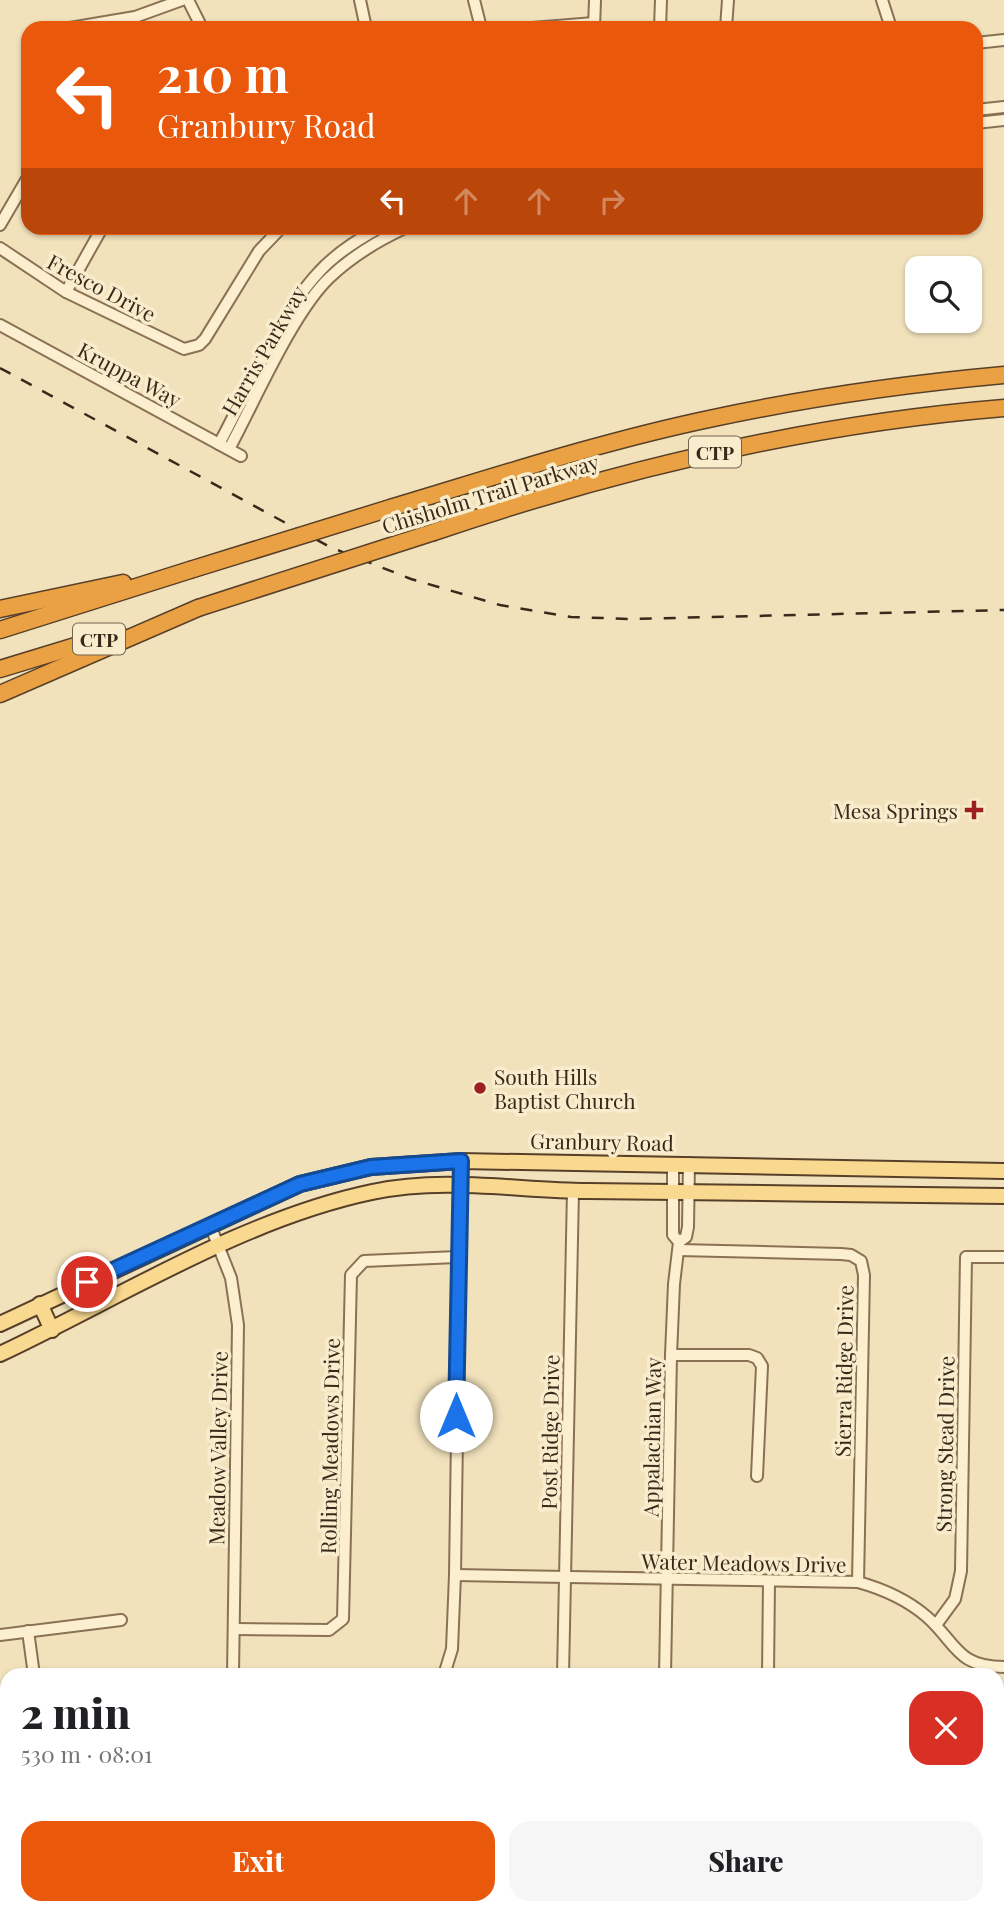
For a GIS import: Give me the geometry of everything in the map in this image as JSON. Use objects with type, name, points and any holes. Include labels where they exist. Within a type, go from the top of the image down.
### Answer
[{"type":"highway","name":"Chisholm Trail Parkway","points":[[0,631],[569,454],[708,419],[873,390],[1004,375]]},
{"type":"highway","name":"Chisholm Trail Parkway","points":[[0,669],[198,608],[527,500],[688,457],[875,424],[1004,408]]},
{"type":"highway","points":[[0,609],[190,570]]},
{"type":"highway","points":[[0,694],[198,608]]},
{"type":"main road","name":"Granbury Road","points":[[0,1324],[300,1184],[339,1173],[461,1161],[689,1163],[1004,1171]]},
{"type":"main road","points":[[0,1354],[218,1247],[309,1210],[370,1192],[419,1184],[461,1183],[573,1191],[1004,1196]]},
{"type":"main road","points":[[40,1304],[52,1330]]},
{"type":"street","points":[[126,21],[182,0]]},
{"type":"street","points":[[188,0],[198,21]]},
{"type":"street","points":[[360,0],[364,21]]},
{"type":"street","points":[[474,0],[479,21]]},
{"type":"street","points":[[594,21],[595,0]]},
{"type":"street","points":[[660,21],[661,0]]},
{"type":"street","points":[[726,21],[728,0]]},
{"type":"street","points":[[882,0],[889,21]]},
{"type":"street","points":[[983,42],[1004,40]]},
{"type":"street","points":[[983,109],[1004,107]]},
{"type":"street","points":[[983,122],[1004,120]]},
{"type":"street","points":[[0,225],[21,189]]},
{"type":"street","points":[[66,292],[98,235]]},
{"type":"street","name":"Fresco Drive","points":[[0,248],[66,292],[176,347],[191,348],[205,339],[259,251],[274,235]]},
{"type":"street","name":"Harris Parkway","points":[[224,447],[296,302],[319,272],[338,254],[368,235]]},
{"type":"street","name":"Harris Parkway","points":[[224,447],[322,286],[363,250],[392,235]]},
{"type":"street","name":"Kruppa Way","points":[[0,325],[241,456]]},
{"type":"street","points":[[446,1668],[452,1649],[455,1575],[457,1257],[461,1161]]},
{"type":"street","name":"Appalachian Way","points":[[673,1163],[673,1235],[679,1246]]},
{"type":"street","name":"Appalachian Way","points":[[665,1668],[674,1284],[679,1246],[686,1237],[688,1227],[689,1163]]},
{"type":"street","name":"Post Ridge Drive","points":[[563,1668],[573,1191]]},
{"type":"street","name":"Meadow Valley Drive","points":[[210,1225],[231,1278],[238,1325],[233,1668]]},
{"type":"street","name":"Sierra Ridge Drive","points":[[679,1246],[841,1254],[851,1255],[861,1261],[864,1275],[858,1583]]},
{"type":"street","name":"Strong Stead Drive","points":[[936,1625],[955,1599],[961,1571],[966,1256],[1004,1257]]},
{"type":"street","name":"Rolling Meadows Drive","points":[[235,1629],[329,1630],[343,1619],[351,1275],[364,1261],[457,1257]]},
{"type":"street","points":[[671,1355],[749,1355],[758,1358],[762,1366],[757,1476]]},
{"type":"street","name":"Water Meadows Drive","points":[[455,1575],[858,1583],[899,1597],[936,1625],[965,1660],[979,1665],[1004,1667]]},
{"type":"street","points":[[768,1668],[769,1581]]},
{"type":"street","points":[[0,1635],[121,1620]]},
{"type":"street","points":[[27,1631],[33,1668]]},
{"type":"railway","points":[[0,368],[330,547],[411,579],[500,605],[571,617],[630,619],[1004,610]]},
{"type":"place","name":"Mesa Springs","points":[[974,810]]},
{"type":"place","name":"South Hills Baptist Church","points":[[480,1088]]},
{"type":"route","points":[[87,1282],[300,1184],[371,1167],[461,1161],[457,1257],[456,1416]]}]
